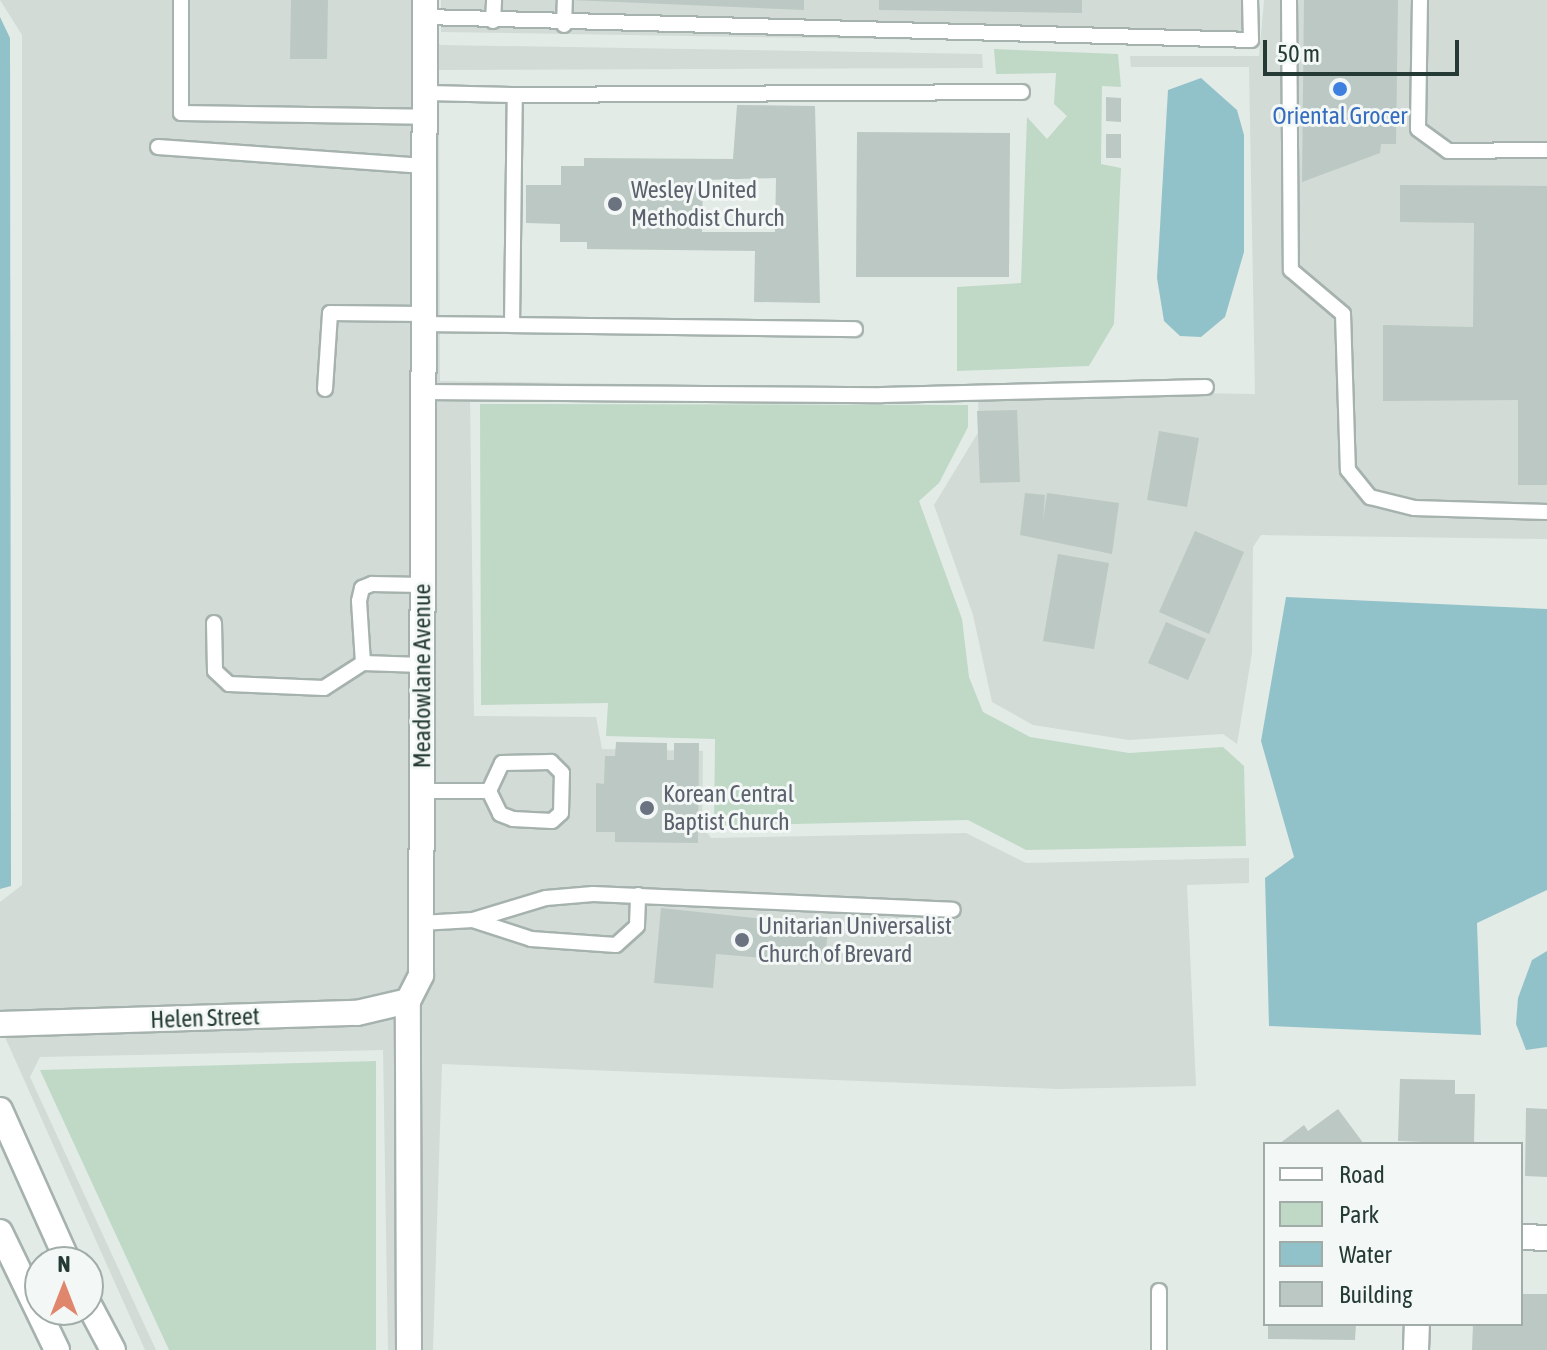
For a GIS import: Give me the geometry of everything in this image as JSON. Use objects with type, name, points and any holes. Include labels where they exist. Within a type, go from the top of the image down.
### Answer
[{"type":"street","name":"Meadowlane Avenue","points":[[409,1350],[408,1001],[421,975],[425,9]]},
{"type":"street","name":"Helen Street","points":[[0,1024],[357,1013],[408,1001]]},
{"type":"street","points":[[0,1110],[61,1246]]},
{"type":"street","points":[[0,1232],[57,1350]]},
{"type":"street","points":[[1523,1237],[1547,1238]]},
{"type":"street","points":[[100,1326],[113,1350]]},
{"type":"street","points":[[1416,1350],[1417,1326]]},
{"type":"lane","points":[[181,0],[181,113],[424,105],[515,95],[1022,92]]},
{"type":"lane","points":[[493,21],[494,0]]},
{"type":"lane","points":[[564,25],[565,0]]},
{"type":"lane","points":[[425,9],[493,21],[564,25],[1251,40],[1250,0]]},
{"type":"lane","points":[[1289,0],[1291,270],[1343,314],[1348,470],[1370,497],[1414,508],[1547,512]]},
{"type":"lane","points":[[1420,0],[1418,129],[1448,151],[1547,150]]},
{"type":"lane","points":[[512,325],[515,95]]},
{"type":"lane","points":[[158,147],[424,166]]},
{"type":"lane","points":[[325,389],[330,313],[512,325],[855,329]]},
{"type":"lane","points":[[422,392],[898,395],[1206,387]]},
{"type":"lane","points":[[363,663],[362,588],[422,585]]},
{"type":"lane","points":[[214,623],[215,671],[229,684],[324,688],[363,663],[422,665]]},
{"type":"lane","points":[[551,762],[562,773],[561,813],[552,821],[513,819],[500,814],[489,791],[502,763],[551,762]]},
{"type":"lane","points":[[421,791],[489,791]]},
{"type":"lane","points":[[421,923],[473,920],[546,898],[638,895],[953,910]]},
{"type":"lane","points":[[473,920],[531,939],[616,945],[637,926],[638,895]]},
{"type":"lane","points":[[1159,1291],[1159,1350]]},
{"type":"shaded area","points":[[0,0],[429,0],[434,42],[441,45],[982,54],[983,68],[439,70],[440,381],[1255,394],[1249,67],[1131,67],[1130,56],[1259,56],[1264,0],[1547,0],[1547,539],[1261,535],[1253,547],[1252,653],[1237,744],[1223,734],[1129,740],[1033,725],[992,702],[973,615],[934,505],[979,431],[978,397],[470,396],[474,716],[596,717],[602,749],[703,751],[702,825],[711,838],[966,833],[1026,863],[1249,858],[1249,883],[1187,885],[1196,1086],[1058,1089],[442,1064],[433,1350],[388,1350],[383,1050],[40,1057],[30,1077],[156,1350],[145,1350],[104,1258],[104,1246],[98,1246],[0,1026],[0,902],[22,885],[22,35]]},
{"type":"shaded area","points":[[441,0],[1253,0],[1252,45],[441,32]]},
{"type":"green space","points":[[994,49],[1118,54],[1121,87],[1102,86],[1101,164],[1121,168],[1114,324],[1089,366],[957,371],[957,287],[1021,283],[1027,117],[1047,139],[1067,116],[1054,104],[1056,73],[996,74]]},
{"type":"green space","points":[[480,404],[968,405],[968,427],[939,483],[919,501],[962,619],[969,677],[983,712],[1030,737],[1129,753],[1223,747],[1244,766],[1246,846],[1026,850],[968,820],[714,826],[715,739],[606,736],[608,703],[481,705]]},
{"type":"green space","points":[[376,1061],[376,1350],[169,1350],[40,1070]]},
{"type":"water","points":[[0,17],[10,38],[11,886],[0,889]]},
{"type":"water","points":[[1201,78],[1237,110],[1244,135],[1244,252],[1225,317],[1201,337],[1180,336],[1164,321],[1157,278],[1168,90]]},
{"type":"water","points":[[1286,597],[1547,609],[1547,890],[1477,923],[1481,1035],[1269,1026],[1265,878],[1294,857],[1261,741]]},
{"type":"water","points":[[1547,951],[1547,1047],[1526,1050],[1516,1024],[1518,998],[1532,960]]},
{"type":"building","points":[[291,0],[328,0],[327,59],[290,59]]},
{"type":"building","points":[[571,0],[804,0],[804,10]]},
{"type":"building","points":[[879,0],[1082,0],[1082,13],[879,10]]},
{"type":"building","points":[[1304,0],[1398,0],[1396,144],[1381,144],[1380,153],[1302,182]]},
{"type":"building","points":[[1106,97],[1121,98],[1121,122],[1106,121]]},
{"type":"building","points":[[737,105],[815,106],[820,303],[754,302],[755,251],[587,249],[587,242],[560,242],[560,224],[526,223],[526,185],[561,185],[561,166],[584,166],[584,158],[733,159]],"holes":[[[776,178],[775,232],[702,232],[703,180]]]},
{"type":"building","points":[[857,132],[1010,133],[1009,277],[856,277]]},
{"type":"building","points":[[1106,134],[1121,134],[1121,158],[1106,158]]},
{"type":"building","points":[[1400,185],[1547,186],[1547,485],[1518,485],[1518,400],[1383,401],[1383,325],[1473,327],[1474,223],[1400,222]]},
{"type":"building","points":[[1017,410],[1020,482],[980,483],[977,411]]},
{"type":"building","points":[[1159,431],[1199,438],[1187,507],[1147,500]]},
{"type":"building","points":[[1025,493],[1045,495],[1043,521],[1047,493],[1119,503],[1112,554],[1020,535]]},
{"type":"building","points":[[1195,531],[1244,552],[1209,634],[1159,612]]},
{"type":"building","points":[[1058,554],[1109,563],[1094,649],[1043,641]]},
{"type":"building","points":[[1166,622],[1206,639],[1188,680],[1148,663]]},
{"type":"building","name":"Korean Central Baptist Church","points":[[616,742],[667,743],[667,760],[674,760],[674,743],[699,743],[698,843],[615,842],[615,832],[596,832],[596,783],[604,784],[605,756],[615,756]]},
{"type":"building","name":"Unitarian Universalist Church of Brevard","points":[[661,908],[828,926],[825,963],[716,954],[713,988],[654,983]]},
{"type":"building","points":[[1400,1079],[1455,1080],[1455,1094],[1475,1094],[1474,1142],[1398,1141]]},
{"type":"building","points":[[1526,1108],[1547,1109],[1547,1177],[1525,1176]]},
{"type":"building","points":[[1338,1109],[1363,1142],[1282,1142],[1304,1125],[1308,1131]]},
{"type":"building","points":[[1523,1294],[1547,1294],[1547,1350],[1472,1350],[1473,1326],[1523,1326]]},
{"type":"building","points":[[1268,1326],[1356,1326],[1355,1340],[1268,1339]]},
{"type":"place","name":"Oriental Grocer","points":[[1340,89]]},
{"type":"place","name":"Wesley United Methodist Church","points":[[615,204]]},
{"type":"place","name":"Korean Central Baptist Church","points":[[647,808]]},
{"type":"place","name":"Unitarian Universalist Church of Brevard","points":[[742,940]]}]
